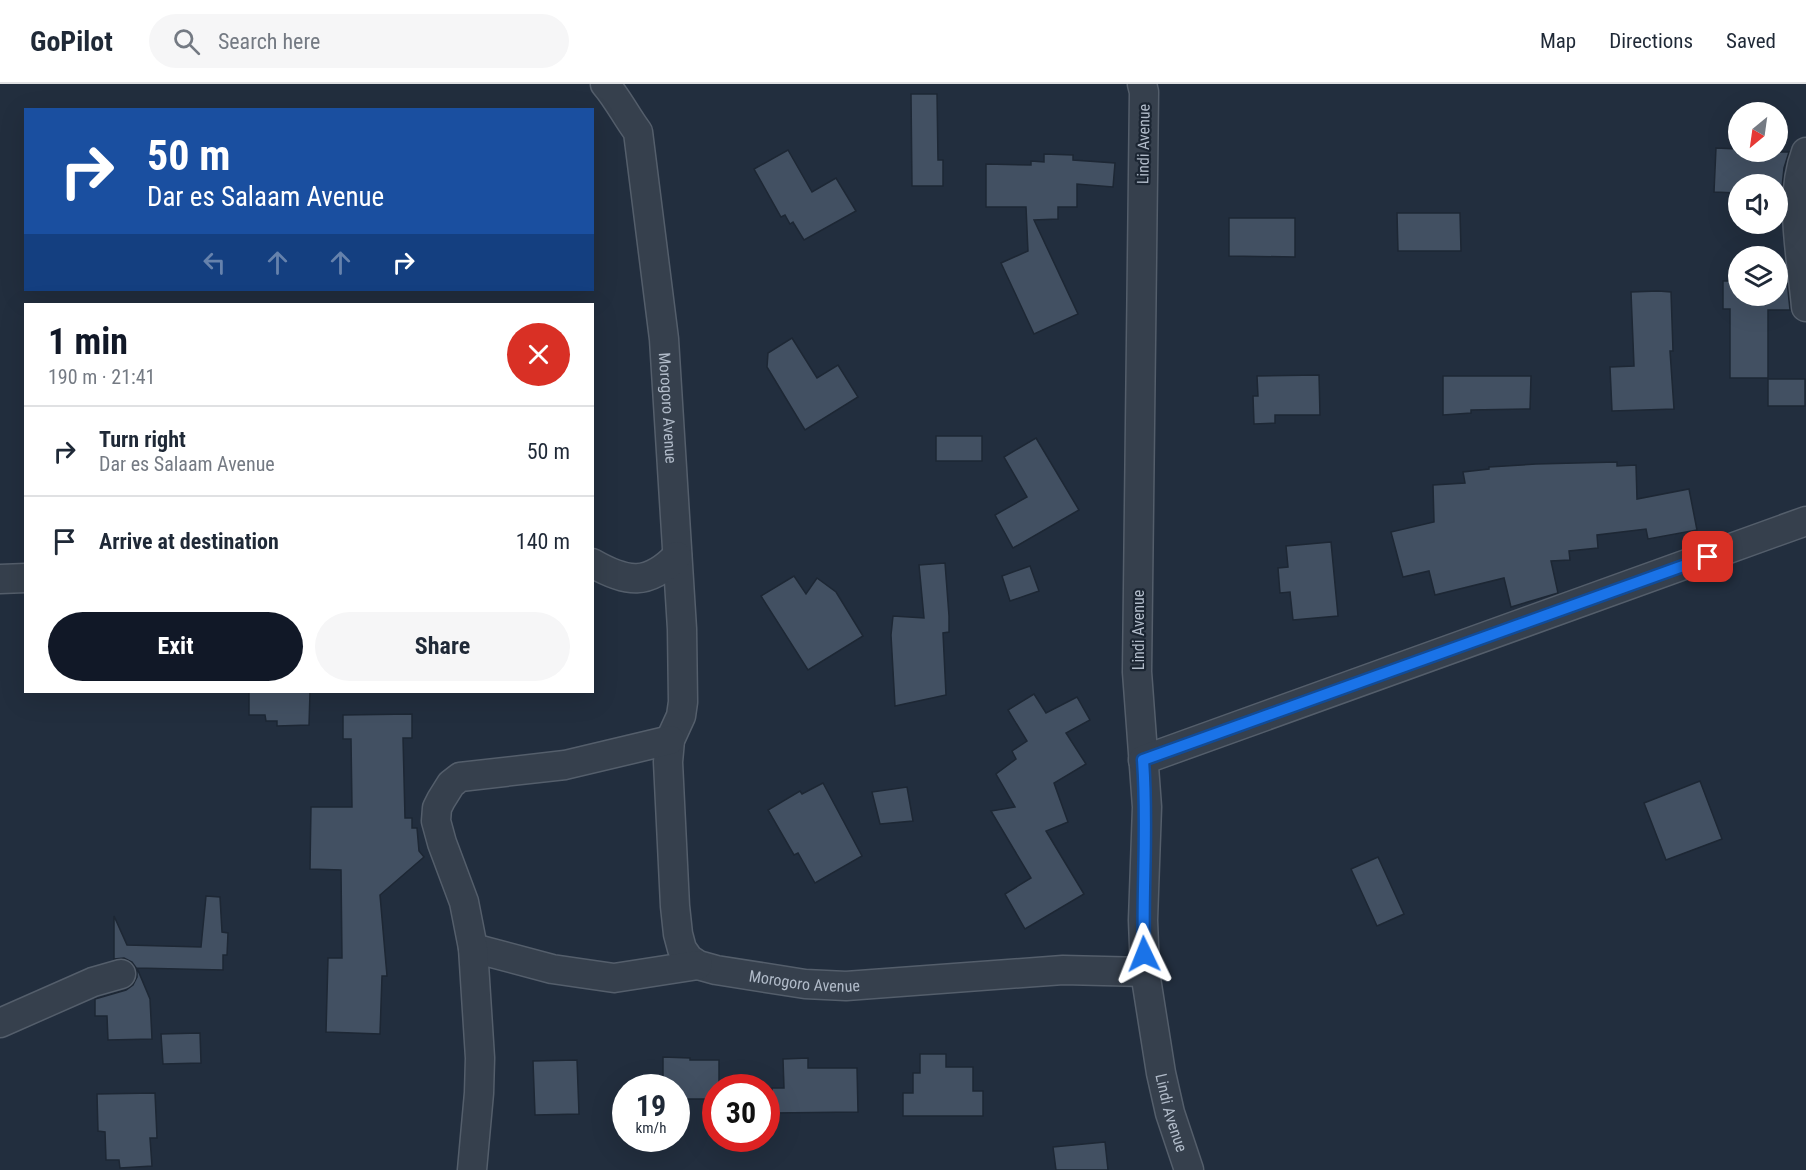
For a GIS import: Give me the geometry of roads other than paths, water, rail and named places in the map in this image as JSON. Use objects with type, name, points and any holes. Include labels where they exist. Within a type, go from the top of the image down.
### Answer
[{"type":"street","name":"Morogoro Avenue","points":[[605,84],[618,99],[626,116],[638,132],[664,339],[684,690],[681,716],[670,740],[668,762],[678,934],[682,949],[689,959],[698,965],[805,984],[846,986],[1063,970],[1145,972]]},
{"type":"street","name":"Lindi Avenue","points":[[1142,84],[1144,92],[1137,672],[1147,807],[1143,920],[1145,972],[1161,1073],[1170,1113],[1189,1170]]},
{"type":"street","points":[[1806,152],[1798,192],[1806,307]]},
{"type":"street","points":[[1143,760],[1806,521]]},
{"type":"street","points":[[594,564],[622,577],[641,579],[658,573],[677,556]]},
{"type":"street","points":[[0,579],[24,578]]},
{"type":"street","points":[[472,1170],[480,1058],[473,948],[464,902],[436,821],[437,808],[450,784],[468,775],[565,765],[670,740]]},
{"type":"street","points":[[473,948],[552,969],[614,978],[698,965]]},
{"type":"street","points":[[0,1023],[93,982],[121,974]]}]
